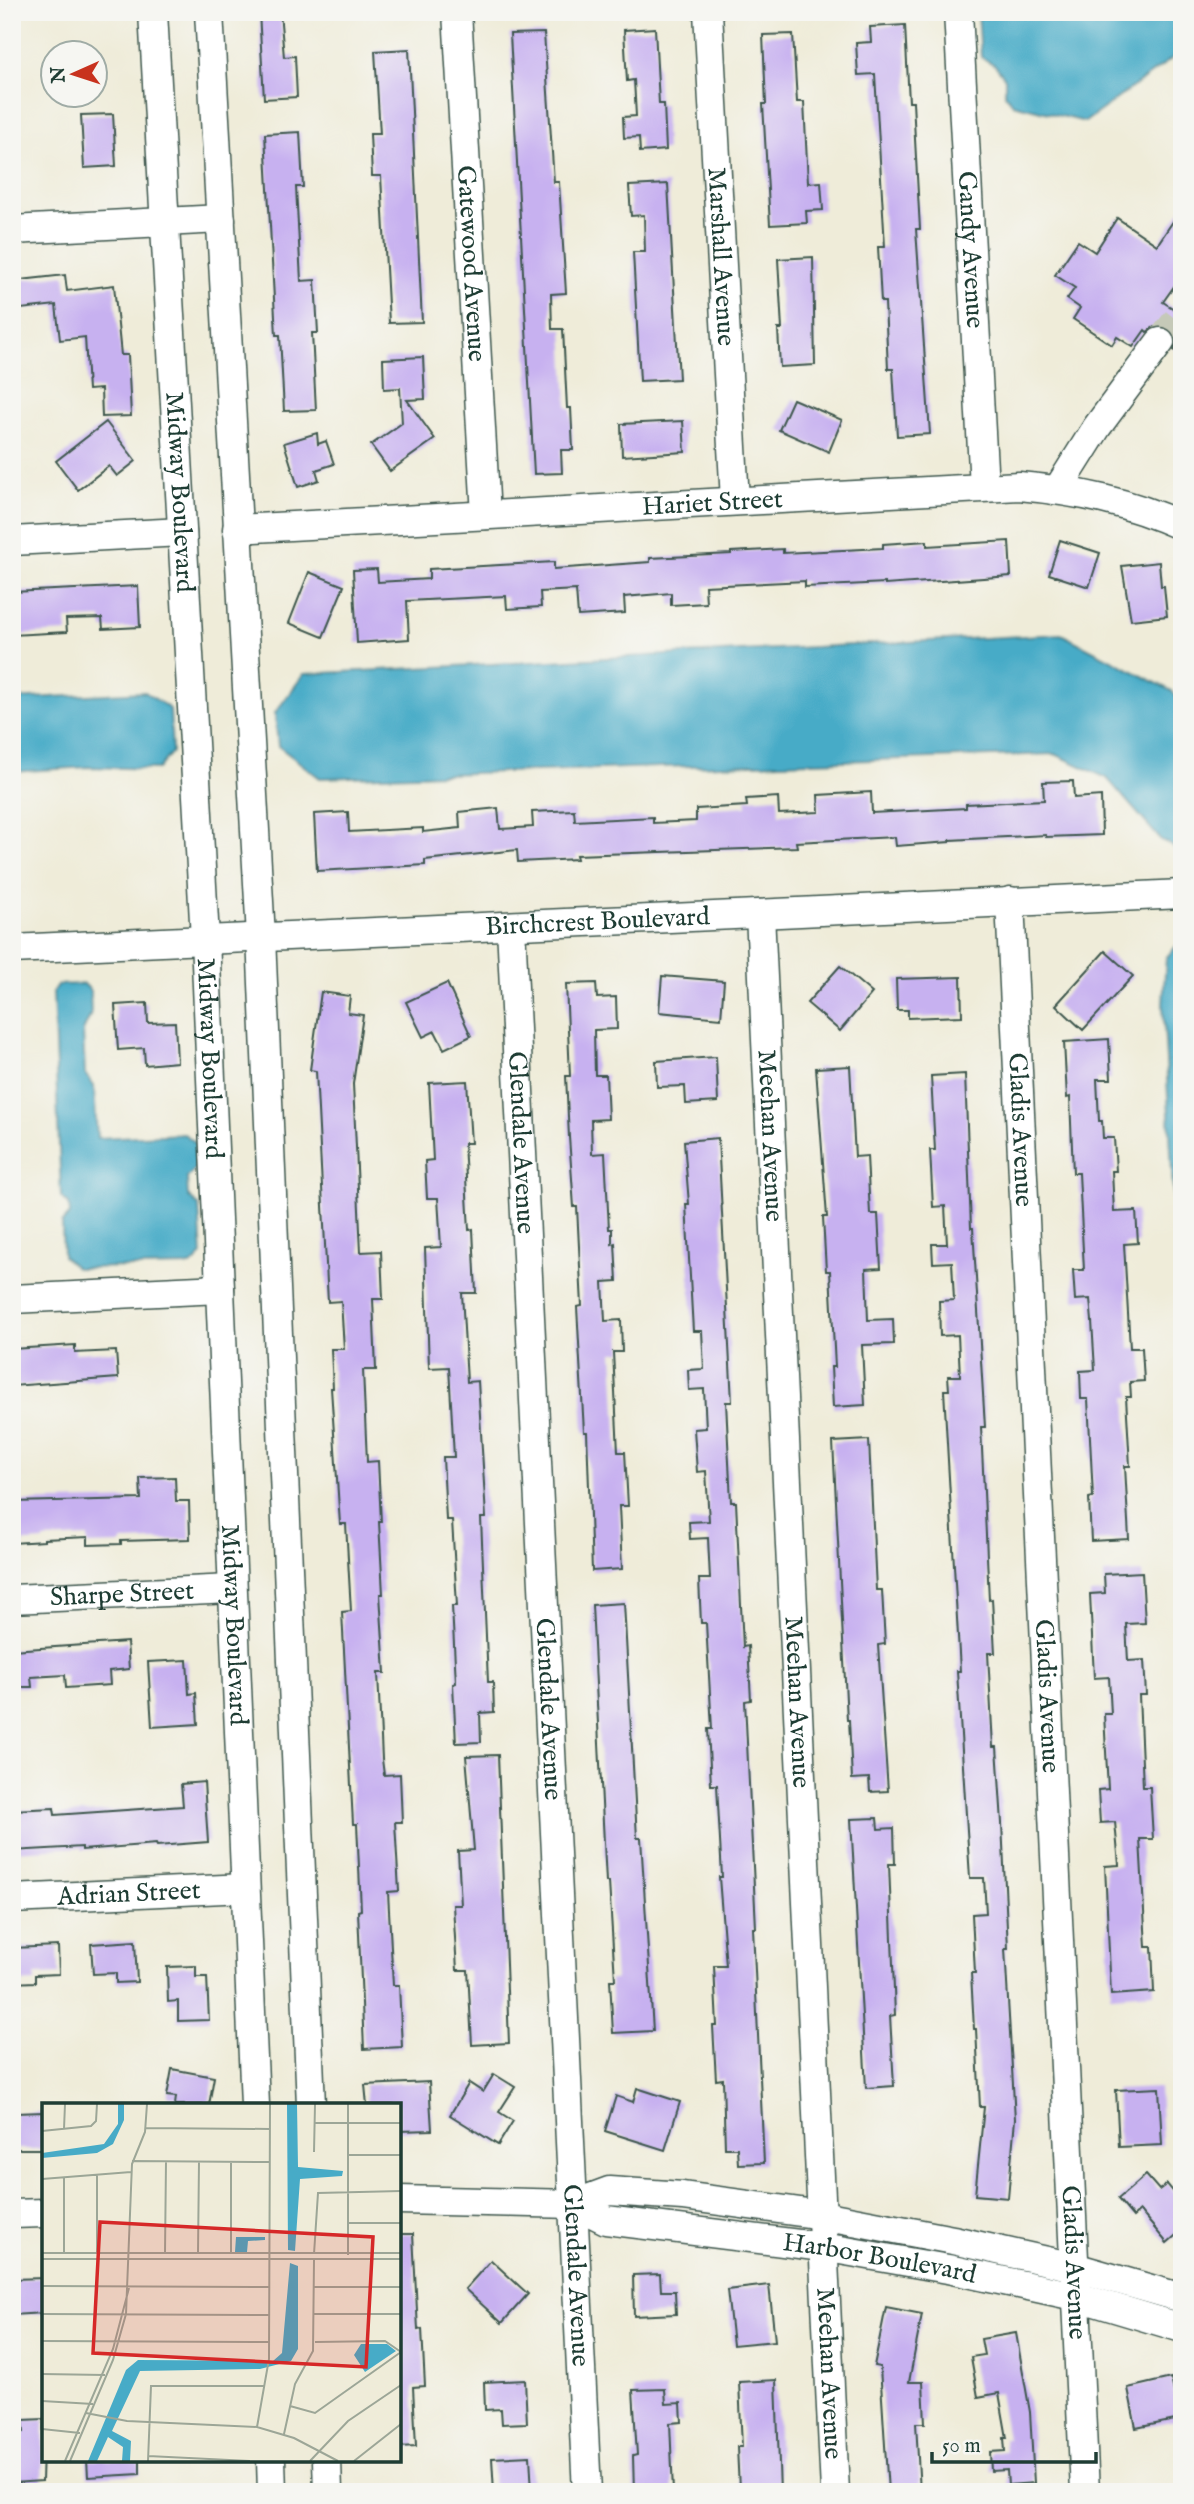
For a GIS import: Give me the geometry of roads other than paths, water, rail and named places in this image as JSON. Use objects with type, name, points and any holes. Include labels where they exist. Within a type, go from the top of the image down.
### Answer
[{"type":"street","name":"Midway Boulevard","points":[[153,12],[205,939],[255,2103]]},
{"type":"street","name":"Midway Boulevard","points":[[209,12],[261,937],[311,2103]]},
{"type":"street","name":"Gatewood Avenue","points":[[457,12],[486,515]]},
{"type":"street","name":"Marshall Avenue","points":[[708,12],[735,501]]},
{"type":"street","name":"Gandy Avenue","points":[[958,12],[984,487]]},
{"type":"street","points":[[12,230],[221,219]]},
{"type":"street","points":[[1058,489],[1097,427],[1160,342]]},
{"type":"street","name":"Hariet Street","points":[[237,529],[1019,486],[1058,489],[1109,499],[1182,526]]},
{"type":"street","points":[[12,541],[181,533]]},
{"type":"street","name":"Birchcrest Boulevard","points":[[12,949],[1171,894]]},
{"type":"street","name":"Gladis Avenue","points":[[1010,901],[1085,2492]]},
{"type":"street","name":"Meehan Avenue","points":[[760,914],[835,2492]]},
{"type":"street","name":"Glendale Avenue","points":[[511,926],[587,2492]]},
{"type":"street","points":[[12,1299],[220,1289]]},
{"type":"street","name":"Sharpe Street","points":[[12,1599],[232,1589]]},
{"type":"street","name":"Adrian Street","points":[[12,1899],[245,1888]]},
{"type":"street","name":"Harbor Boulevard","points":[[401,2200],[573,2204],[609,2191],[683,2196],[822,2215],[953,2240],[1074,2267],[1182,2298]]},
{"type":"street","name":"Harbor Boulevard","points":[[573,2204],[606,2220],[824,2247],[948,2269],[1075,2296],[1182,2328]]},
{"type":"street","points":[[12,2214],[42,2213]]},
{"type":"street","points":[[271,2462],[272,2492]]},
{"type":"street","points":[[327,2462],[328,2492]]},
{"type":"water","points":[[978,12],[1182,12],[1182,51],[1085,122],[1013,104],[1005,94],[1005,78],[995,65],[981,57]]},
{"type":"water","points":[[1061,634],[1172,691],[1182,703],[1182,852],[1160,839],[1107,778],[1055,754],[320,778],[278,746],[275,713],[304,674]]},
{"type":"water","points":[[145,692],[170,709],[172,752],[158,769],[88,767],[12,772],[12,699]]},
{"type":"water","points":[[1182,940],[1182,1354],[1163,1004],[1166,958]]},
{"type":"water","points":[[84,984],[90,990],[91,1014],[83,1031],[85,1074],[94,1086],[97,1138],[184,1134],[195,1142],[195,1169],[187,1178],[188,1196],[199,1206],[202,1255],[191,1266],[76,1268],[63,1256],[62,1223],[70,1214],[69,1204],[61,1197],[53,991],[57,985]]},
{"type":"tunnel","points":[[1160,342],[1182,313]]}]
